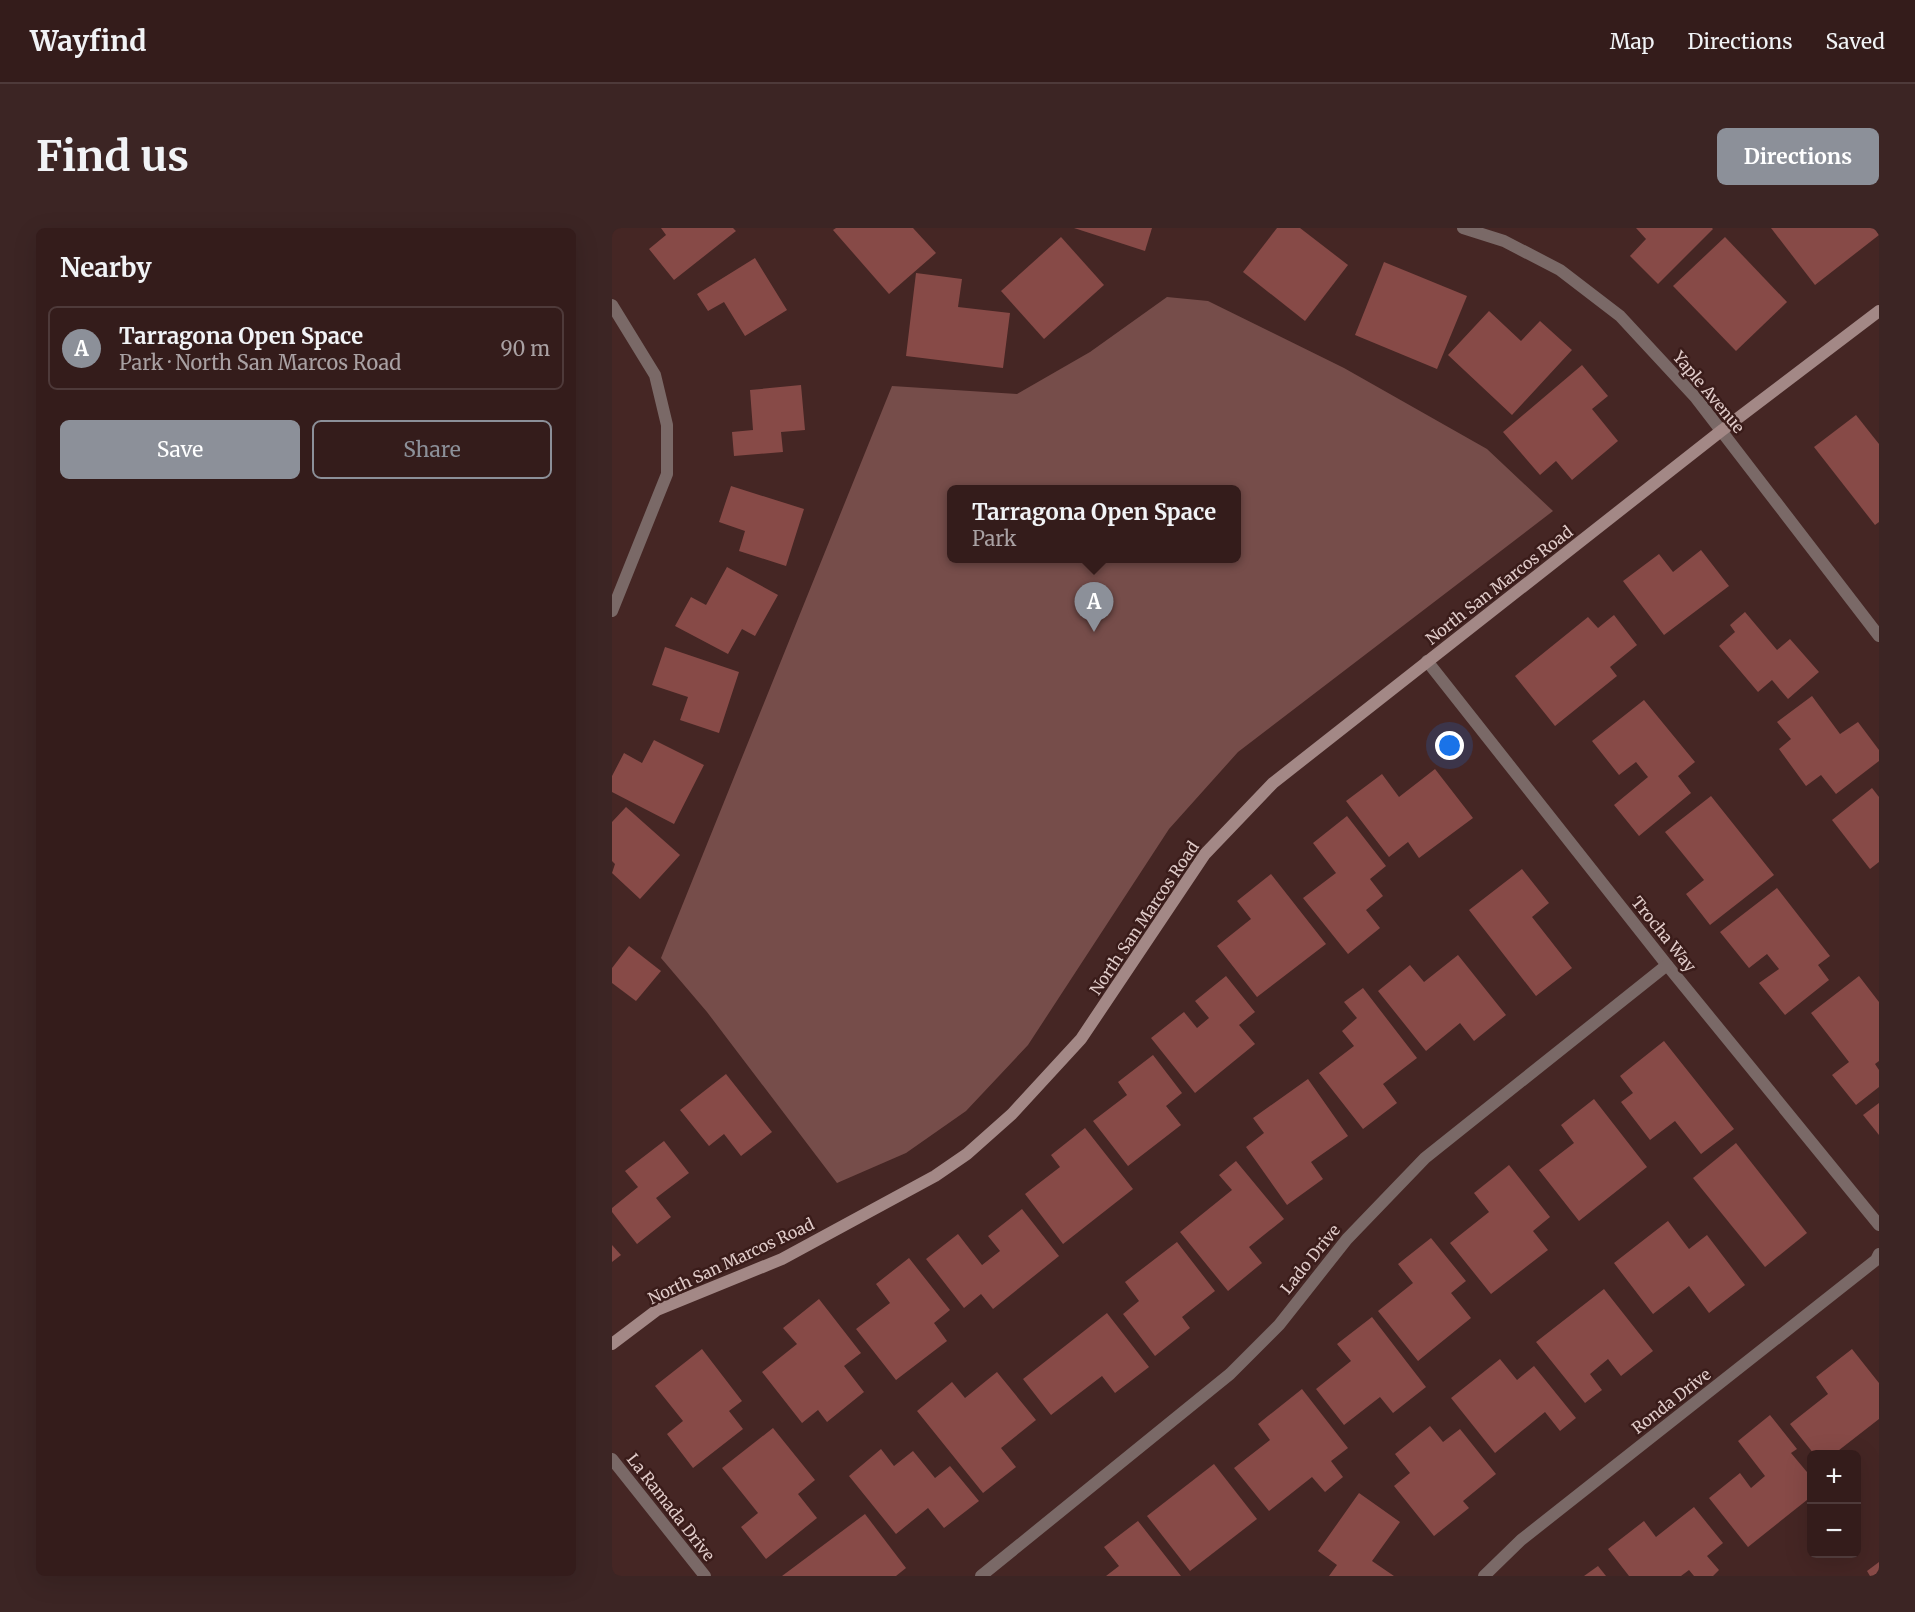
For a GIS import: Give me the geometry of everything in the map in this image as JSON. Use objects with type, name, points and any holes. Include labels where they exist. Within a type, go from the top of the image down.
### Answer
[{"type":"street","name":"Yaple Avenue","points":[[1463,228],[1504,240],[1560,270],[1611,310],[1696,398],[1879,636]]},
{"type":"street","points":[[612,305],[655,375],[667,425],[667,474],[612,611]]},
{"type":"street","name":"North San Marcos Road","points":[[612,1344],[657,1310],[782,1259],[935,1176],[967,1154],[1012,1114],[1081,1039],[1205,854],[1273,783],[1879,311]]},
{"type":"street","name":"Trocha Way","points":[[1427,661],[1667,965],[1879,1225]]},
{"type":"street","name":"Lado Drive","points":[[981,1576],[1230,1374],[1279,1325],[1347,1239],[1425,1158],[1667,965]]},
{"type":"street","name":"Ronda Drive","points":[[1484,1576],[1521,1540],[1876,1260],[1879,1254]]},
{"type":"street","name":"La Ramada Drive","points":[[612,1459],[705,1576]]},
{"type":"shaded area","points":[[1167,297],[1208,301],[1344,368],[1487,449],[1553,511],[1238,752],[1169,829],[1028,1045],[966,1111],[906,1153],[837,1183],[707,1012],[661,958],[892,386],[1017,394],[1090,352]]},
{"type":"building","points":[[661,228],[733,228],[736,231],[674,280],[649,249],[666,235]]},
{"type":"building","points":[[836,228],[913,228],[936,253],[889,294],[833,230]]},
{"type":"building","points":[[1074,228],[1152,228],[1145,251]]},
{"type":"building","points":[[1277,228],[1300,228],[1348,265],[1305,321],[1243,272]]},
{"type":"building","points":[[1636,228],[1713,229],[1658,284],[1630,256],[1646,239]]},
{"type":"building","points":[[1771,228],[1874,228],[1879,235],[1815,285]]},
{"type":"building","points":[[1061,237],[1104,285],[1044,339],[1001,291]]},
{"type":"building","points":[[1725,237],[1787,302],[1736,351],[1673,286]]},
{"type":"building","points":[[755,258],[787,310],[745,336],[724,302],[708,311],[697,294]]},
{"type":"building","points":[[1384,262],[1467,296],[1437,369],[1355,335]]},
{"type":"building","points":[[916,273],[962,279],[958,307],[1010,313],[1003,368],[906,356]]},
{"type":"building","points":[[1489,311],[1521,341],[1540,321],[1572,350],[1512,415],[1448,355]]},
{"type":"building","points":[[1582,365],[1608,396],[1592,409],[1618,441],[1572,480],[1556,461],[1540,475],[1503,432]]},
{"type":"building","points":[[801,385],[805,430],[781,432],[783,452],[734,456],[732,432],[753,430],[750,390]]},
{"type":"building","points":[[1856,415],[1879,444],[1879,522],[1875,525],[1814,447]]},
{"type":"building","points":[[731,486],[804,509],[786,566],[739,551],[745,531],[719,522]]},
{"type":"building","points":[[1701,550],[1729,586],[1664,635],[1623,581],[1659,554],[1673,572]]},
{"type":"building","points":[[727,567],[778,595],[755,636],[742,629],[728,654],[675,626],[691,597],[706,605]]},
{"type":"building","points":[[1745,612],[1777,650],[1790,639],[1819,672],[1788,699],[1772,680],[1758,692],[1719,646],[1735,632],[1730,625]]},
{"type":"building","points":[[1614,615],[1637,645],[1610,667],[1617,676],[1555,726],[1515,676],[1588,617],[1598,628]]},
{"type":"building","points":[[665,647],[739,672],[719,733],[680,720],[688,697],[652,685]]},
{"type":"building","points":[[1812,696],[1840,734],[1858,722],[1879,750],[1879,761],[1836,794],[1821,775],[1806,786],[1779,749],[1791,739],[1777,722]]},
{"type":"building","points":[[1644,700],[1695,762],[1678,776],[1691,793],[1639,836],[1614,805],[1648,777],[1636,762],[1619,775],[1592,741]]},
{"type":"building","points":[[654,740],[704,765],[674,824],[612,792],[612,776],[624,753],[642,763]]},
{"type":"building","points":[[1435,769],[1473,818],[1419,858],[1408,842],[1389,857],[1346,801],[1382,774],[1399,797]]},
{"type":"building","points":[[1872,788],[1879,797],[1879,862],[1870,869],[1832,820]]},
{"type":"building","points":[[1711,796],[1774,875],[1710,925],[1686,894],[1704,880],[1665,832]]},
{"type":"building","points":[[626,807],[680,855],[640,899],[612,873],[615,864],[612,861],[612,822]]},
{"type":"building","points":[[1347,816],[1386,866],[1370,879],[1383,896],[1366,910],[1380,928],[1348,954],[1303,898],[1336,873],[1313,843]]},
{"type":"building","points":[[1522,869],[1549,903],[1532,917],[1572,968],[1536,996],[1469,910]]},
{"type":"building","points":[[1271,874],[1326,944],[1257,997],[1217,946],[1251,919],[1237,901]]},
{"type":"building","points":[[1777,888],[1830,956],[1818,965],[1829,980],[1785,1015],[1759,983],[1779,969],[1767,954],[1749,968],[1720,932]]},
{"type":"building","points":[[629,946],[661,971],[636,1001],[612,983],[612,968]]},
{"type":"building","points":[[1458,955],[1506,1015],[1474,1041],[1460,1023],[1426,1051],[1378,991],[1410,965],[1424,982]]},
{"type":"building","points":[[1226,976],[1255,1012],[1239,1025],[1255,1044],[1195,1093],[1151,1038],[1184,1012],[1197,1028],[1209,1018],[1195,1001]]},
{"type":"building","points":[[1859,976],[1879,1002],[1879,1061],[1875,1064],[1879,1070],[1879,1087],[1856,1105],[1832,1075],[1849,1062],[1811,1013]]},
{"type":"building","points":[[1363,988],[1417,1058],[1383,1084],[1397,1103],[1363,1129],[1319,1073],[1354,1046],[1342,1031],[1357,1018],[1344,1002]]},
{"type":"building","points":[[1664,1041],[1734,1129],[1701,1154],[1675,1121],[1650,1140],[1621,1102],[1633,1093],[1620,1076]]},
{"type":"building","points":[[1153,1055],[1182,1093],[1166,1106],[1181,1125],[1128,1166],[1093,1121],[1127,1095],[1118,1082]]},
{"type":"building","points":[[726,1074],[772,1132],[741,1156],[724,1134],[709,1146],[680,1110]]},
{"type":"building","points":[[1308,1079],[1348,1136],[1311,1162],[1323,1179],[1287,1205],[1246,1147],[1264,1133],[1253,1118]]},
{"type":"building","points":[[1594,1099],[1647,1167],[1579,1221],[1539,1170],[1574,1143],[1561,1125]]},
{"type":"building","points":[[1879,1103],[1879,1135],[1863,1115]]},
{"type":"building","points":[[1085,1128],[1133,1189],[1063,1244],[1025,1194],[1060,1167],[1051,1155]]},
{"type":"building","points":[[664,1141],[689,1173],[656,1198],[671,1217],[637,1244],[612,1212],[612,1208],[638,1187],[625,1171]]},
{"type":"building","points":[[1736,1143],[1807,1233],[1765,1267],[1693,1178]]},
{"type":"building","points":[[1236,1161],[1284,1219],[1249,1247],[1262,1263],[1228,1291],[1180,1232],[1232,1190],[1219,1175]]},
{"type":"building","points":[[1509,1165],[1550,1217],[1533,1231],[1548,1250],[1491,1294],[1450,1243],[1489,1212],[1474,1193]]},
{"type":"building","points":[[1022,1209],[1059,1256],[993,1309],[981,1294],[964,1308],[926,1259],[958,1234],[982,1265],[1000,1251],[988,1236]]},
{"type":"building","points":[[1668,1221],[1689,1249],[1707,1235],[1745,1285],[1709,1313],[1689,1286],[1653,1314],[1614,1263]]},
{"type":"building","points":[[1431,1238],[1466,1281],[1451,1293],[1471,1318],[1418,1361],[1378,1311],[1413,1283],[1398,1264]]},
{"type":"building","points":[[1177,1242],[1215,1291],[1182,1317],[1190,1328],[1155,1356],[1123,1314],[1139,1301],[1125,1282]]},
{"type":"building","points":[[612,1245],[621,1255],[612,1262]]},
{"type":"building","points":[[909,1258],[950,1310],[934,1323],[947,1341],[896,1380],[856,1329],[890,1303],[876,1284]]},
{"type":"building","points":[[1604,1289],[1653,1351],[1621,1376],[1608,1359],[1590,1374],[1602,1390],[1585,1403],[1536,1342]]},
{"type":"building","points":[[819,1299],[861,1353],[844,1366],[864,1392],[827,1422],[818,1410],[802,1423],[762,1372],[797,1344],[783,1328]]},
{"type":"building","points":[[1107,1313],[1149,1367],[1115,1393],[1102,1376],[1051,1415],[1023,1379]]},
{"type":"building","points":[[1372,1317],[1426,1387],[1393,1413],[1380,1397],[1344,1425],[1316,1389],[1351,1361],[1337,1344]]},
{"type":"building","points":[[702,1349],[742,1401],[729,1411],[743,1429],[693,1468],[667,1434],[683,1421],[655,1386]]},
{"type":"building","points":[[1852,1349],[1879,1383],[1879,1419],[1839,1450],[1811,1450],[1790,1424],[1828,1394],[1816,1377]]},
{"type":"building","points":[[1500,1359],[1517,1380],[1534,1366],[1576,1418],[1560,1431],[1545,1412],[1495,1453],[1451,1398]]},
{"type":"building","points":[[997,1372],[1036,1420],[1001,1448],[1016,1467],[983,1493],[917,1411],[952,1382],[965,1398]]},
{"type":"building","points":[[1302,1389],[1348,1448],[1331,1461],[1343,1477],[1325,1492],[1312,1477],[1269,1511],[1234,1468],[1270,1440],[1258,1424]]},
{"type":"building","points":[[1770,1415],[1797,1449],[1791,1453],[1807,1472],[1807,1500],[1748,1547],[1709,1498],[1740,1473],[1751,1488],[1765,1476],[1738,1441]]},
{"type":"building","points":[[1430,1426],[1443,1442],[1460,1429],[1496,1474],[1463,1501],[1469,1508],[1434,1536],[1394,1486],[1410,1473],[1395,1454]]},
{"type":"building","points":[[773,1428],[815,1480],[798,1494],[817,1518],[766,1559],[741,1527],[758,1513],[722,1468]]},
{"type":"building","points":[[881,1449],[894,1466],[913,1451],[935,1478],[950,1466],[979,1501],[944,1528],[928,1508],[896,1534],[849,1476]]},
{"type":"building","points":[[1214,1464],[1257,1519],[1190,1571],[1147,1516]]},
{"type":"building","points":[[1359,1493],[1400,1522],[1372,1561],[1394,1576],[1329,1576],[1337,1565],[1318,1551]]},
{"type":"building","points":[[1694,1507],[1723,1543],[1707,1556],[1719,1570],[1713,1576],[1694,1576],[1689,1570],[1681,1576],[1629,1576],[1608,1549],[1644,1521],[1656,1537]]},
{"type":"building","points":[[865,1514],[906,1568],[896,1576],[782,1576]]},
{"type":"building","points":[[1138,1521],[1181,1576],[1106,1576],[1119,1566],[1104,1547]]},
{"type":"building","points":[[1879,1562],[1879,1576],[1870,1576],[1867,1571]]},
{"type":"building","points":[[1598,1566],[1606,1576],[1584,1576]]},
{"type":"place","name":"Tarragona Open Space","points":[[1094,632]]}]
